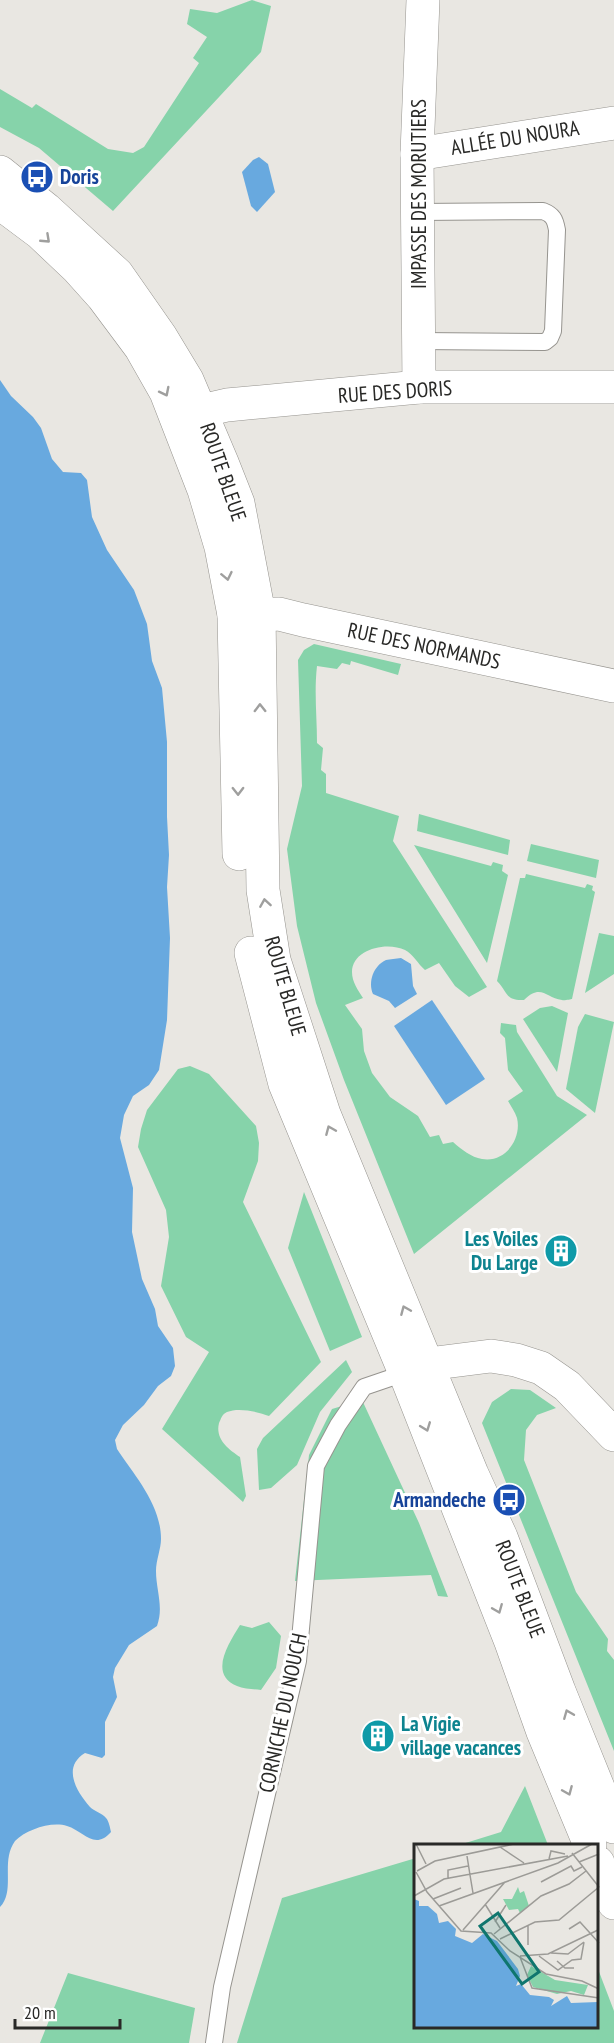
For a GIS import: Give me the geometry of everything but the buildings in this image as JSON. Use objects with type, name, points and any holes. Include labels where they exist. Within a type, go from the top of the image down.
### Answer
[{"type":"street","name":"IMPASSE DES MORUTIERS","points":[[419,387],[417,154],[423,0]]},
{"type":"street","name":"ALLÉE DU NOURA","points":[[417,154],[614,123]]},
{"type":"street","name":"ROUTE BLEUE","points":[[0,172],[46,209],[117,274],[160,336],[186,380],[190,416],[204,490],[218,536],[247,614],[240,891],[252,962],[285,1084],[416,1368],[472,1474],[501,1537],[559,1691],[614,1827]]},
{"type":"street","name":"ROUTE BLEUE","points":[[0,203],[40,233],[77,268],[103,297],[141,348],[166,392],[190,416]]},
{"type":"street","name":"RUE DES DORIS","points":[[190,416],[227,405],[419,387],[614,387]]},
{"type":"street","name":"RUE DES NORMANDS","points":[[247,614],[279,614],[614,686]]},
{"type":"street","points":[[416,1368],[491,1356],[541,1368],[567,1386],[614,1434]]},
{"type":"street","name":"ROUTE BLEUE","points":[[416,1368],[543,1732],[590,1844]]},
{"type":"street","points":[[599,1868],[614,1903]]},
{"type":"lane","points":[[418,212],[543,211],[556,220],[557,230],[553,331],[550,338],[545,342],[419,341]]},
{"type":"lane","name":"CORNICHE DU NOUCH","points":[[214,2043],[222,1987],[298,1661],[316,1466],[338,1425],[364,1387],[416,1368]]},
{"type":"green space","points":[[252,0],[271,6],[261,52],[113,211],[39,148],[0,127],[0,89],[32,108],[36,104],[108,149],[133,153],[144,147],[199,63],[193,58],[207,37],[187,24],[190,9],[217,13]]},
{"type":"green space","points":[[314,644],[401,664],[398,675],[351,661],[350,665],[342,663],[337,669],[317,666],[317,743],[323,748],[321,770],[326,774],[326,793],[399,816],[393,841],[487,987],[469,997],[455,986],[439,963],[425,970],[408,952],[398,947],[380,947],[364,953],[354,964],[352,972],[354,983],[363,998],[345,1005],[362,1029],[364,1051],[372,1073],[390,1097],[418,1116],[430,1137],[439,1135],[443,1144],[453,1142],[478,1158],[498,1157],[510,1148],[517,1134],[517,1118],[508,1101],[523,1091],[508,1070],[505,1038],[500,1033],[501,1023],[516,1025],[517,1032],[557,1096],[587,1115],[414,1254],[344,1080],[316,1003],[297,926],[287,849],[302,786],[298,660],[304,650]]},
{"type":"green space","points":[[419,814],[510,840],[508,855],[417,831]]},
{"type":"green space","points":[[531,844],[599,860],[596,878],[527,861]]},
{"type":"green space","points":[[414,845],[491,866],[493,862],[503,865],[502,871],[508,875],[487,963]]},
{"type":"green space","points":[[526,874],[585,888],[587,884],[593,886],[592,890],[595,892],[572,999],[556,999],[539,992],[524,1000],[513,999],[497,981],[520,878],[525,878]]},
{"type":"green space","points":[[599,933],[614,936],[614,974],[585,993]]},
{"type":"green space","points":[[552,1006],[568,1013],[557,1072],[523,1019],[540,1008]]},
{"type":"green space","points":[[585,1014],[614,1022],[595,1113],[566,1089],[578,1027]]},
{"type":"green space","points":[[190,1066],[209,1074],[256,1126],[259,1143],[258,1161],[243,1202],[321,1362],[269,1416],[237,1410],[227,1412],[222,1417],[218,1429],[221,1439],[240,1457],[246,1496],[243,1502],[162,1429],[209,1352],[186,1337],[161,1286],[169,1237],[166,1210],[138,1147],[147,1110],[178,1069]]},
{"type":"green space","points":[[304,1192],[362,1337],[330,1351],[288,1248]]},
{"type":"green space","points":[[346,1360],[352,1372],[320,1412],[297,1465],[271,1488],[259,1490],[257,1449],[263,1438]]},
{"type":"green space","points":[[511,1389],[530,1390],[556,1408],[537,1415],[526,1430],[524,1460],[576,1592],[608,1639],[607,1651],[614,1660],[614,1751],[482,1423],[492,1402]]},
{"type":"green space","points":[[362,1400],[419,1523],[448,1597],[438,1596],[431,1575],[295,1581],[309,1455],[332,1409]]},
{"type":"green space","points":[[269,1622],[281,1636],[276,1668],[261,1690],[237,1686],[228,1681],[222,1666],[227,1649],[240,1625],[252,1628]]},
{"type":"green space","points":[[525,1786],[548,1844],[462,1844],[501,1832]]},
{"type":"green space","points":[[414,1859],[414,2028],[599,2028],[599,1972],[614,2011],[614,2043],[237,2043],[282,1898]]},
{"type":"green space","points":[[68,1973],[195,2008],[189,2043],[40,2043]]},
{"type":"water","points":[[259,157],[268,164],[275,192],[257,212],[251,206],[242,172]]},
{"type":"water","points":[[0,380],[11,396],[41,428],[52,459],[63,472],[81,473],[87,480],[92,517],[107,550],[134,590],[147,624],[152,661],[162,688],[167,742],[169,855],[167,887],[170,938],[167,1020],[159,1070],[149,1085],[133,1096],[124,1115],[120,1138],[133,1188],[132,1232],[142,1279],[155,1309],[158,1326],[173,1348],[175,1366],[171,1376],[158,1386],[144,1405],[123,1425],[115,1440],[117,1449],[152,1503],[160,1526],[161,1539],[156,1571],[160,1605],[157,1626],[129,1645],[115,1668],[113,1677],[117,1697],[105,1722],[105,1755],[102,1758],[85,1753],[74,1765],[76,1787],[90,1807],[106,1818],[111,1832],[99,1840],[94,1840],[73,1828],[54,1825],[32,1830],[20,1837],[11,1849],[7,1892],[0,1907]]},
{"type":"water","points":[[401,958],[411,964],[413,986],[417,994],[395,1008],[389,1001],[373,994],[371,980],[378,966],[386,960]]},
{"type":"water","points":[[432,1000],[485,1079],[446,1105],[394,1026]]},
{"type":"place","name":"Doris","points":[[37,177]]},
{"type":"place","name":"Les Voiles Du Large","points":[[561,1251]]},
{"type":"place","name":"Armandeche","points":[[509,1500]]},
{"type":"place","name":"La Vigie village vacances","points":[[378,1736]]}]
